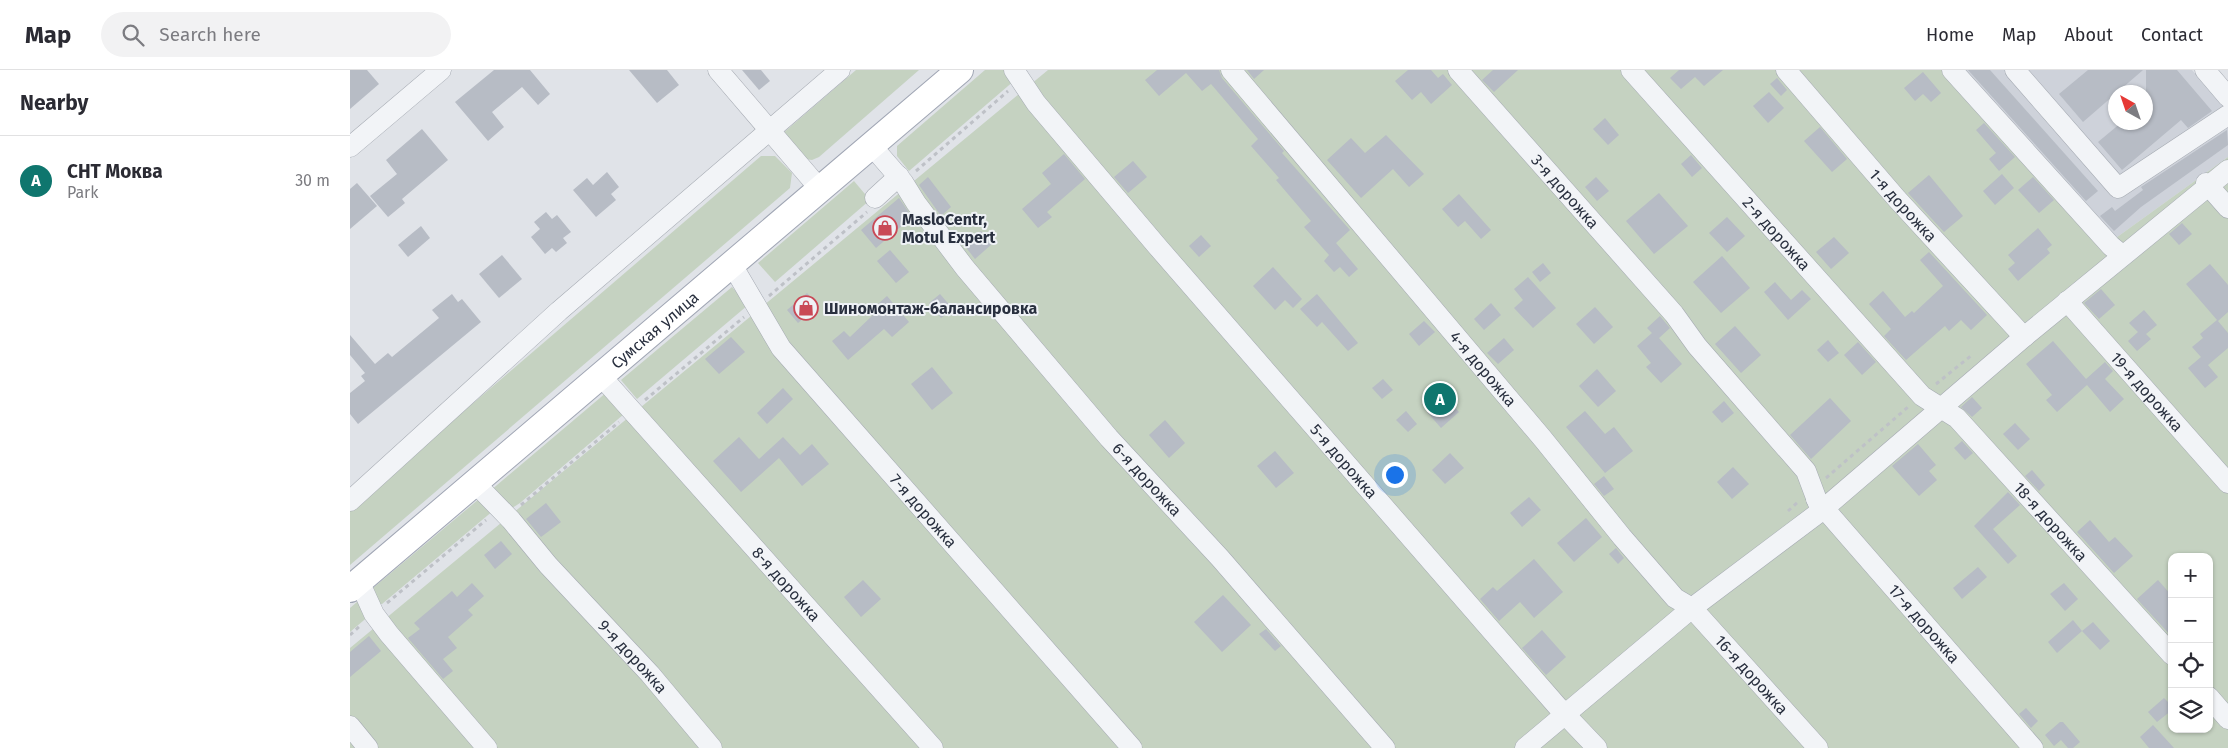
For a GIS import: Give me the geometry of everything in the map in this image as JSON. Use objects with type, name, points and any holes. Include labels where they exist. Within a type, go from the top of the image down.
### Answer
[{"type":"main road","name":"Сумская улица","points":[[354,585],[960,70]]},
{"type":"street","points":[[350,147],[441,70]]},
{"type":"street","points":[[718,70],[819,188]]},
{"type":"street","points":[[350,501],[559,311],[840,70]]},
{"type":"street","name":"4-я дорожка","points":[[1231,70],[1543,439],[1622,537],[1675,598],[1688,605]]},
{"type":"street","name":"3-я дорожка","points":[[1458,70],[1674,314],[1697,346],[1806,471],[1820,506]]},
{"type":"street","name":"2-я дорожка","points":[[1631,70],[1922,396]]},
{"type":"street","name":"1-я дорожка","points":[[1786,70],[1897,199],[2024,337]]},
{"type":"street","points":[[1952,70],[2105,239],[2122,255]]},
{"type":"street","points":[[2014,70],[2118,188],[2228,115]]},
{"type":"street","points":[[2205,70],[2228,97]]},
{"type":"street","name":"5-я дорожка","points":[[1017,75],[1036,103],[1131,215],[1597,748]]},
{"type":"street","name":"6-я дорожка","points":[[870,145],[901,179],[916,203],[965,268],[1109,438],[1220,558],[1385,748]]},
{"type":"street","points":[[1526,748],[1562,710],[1688,605],[1820,506],[1942,408],[2066,301],[2228,170]]},
{"type":"street","points":[[872,204],[901,179]]},
{"type":"street","points":[[2208,185],[2228,208]]},
{"type":"street","name":"7-я дорожка","points":[[731,263],[781,348],[1132,748]]},
{"type":"street","name":"19-я дорожка","points":[[2066,301],[2228,483]]},
{"type":"street","name":"8-я дорожка","points":[[600,375],[933,748]]},
{"type":"street","name":"18-я дорожка","points":[[1922,396],[1957,418],[2168,651]]},
{"type":"street","name":"9-я дорожка","points":[[474,482],[511,520],[551,568],[650,674],[712,748]]},
{"type":"street","name":"17-я дорожка","points":[[1820,506],[2033,748]]},
{"type":"street","points":[[354,585],[374,614],[487,748]]},
{"type":"street","name":"16-я дорожка","points":[[1688,605],[1818,748]]},
{"type":"street","points":[[2213,702],[2228,719]]},
{"type":"street","points":[[350,726],[368,748]]},
{"type":"path","points":[[901,179],[1017,75]]},
{"type":"path","points":[[350,635],[499,509],[510,514],[636,416],[872,204]]},
{"type":"shaded area","points":[[1962,70],[2192,70],[2228,110],[2228,157],[2113,240]]},
{"type":"green space","points":[[856,70],[919,70],[819,157],[812,160],[805,159],[782,134]]},
{"type":"green space","points":[[985,70],[1005,70],[1015,80],[909,171],[897,156],[897,146]]},
{"type":"green space","points":[[1048,70],[1962,70],[2113,240],[2228,157],[2228,748],[350,748],[350,648]]},
{"type":"green space","points":[[761,156],[775,156],[792,173],[790,188],[350,565],[350,509]]},
{"type":"green space","points":[[854,181],[870,200],[775,282],[758,263]]},
{"type":"green space","points":[[732,287],[748,305],[637,399],[621,380]]},
{"type":"green space","points":[[607,392],[624,414],[520,503],[509,510],[490,491]]},
{"type":"green space","points":[[479,499],[494,510],[382,604],[378,604],[373,588]]},
{"type":"green space","points":[[357,602],[363,602],[370,615],[350,632],[350,608]]},
{"type":"building","points":[[350,70],[367,70],[379,84],[350,109]]},
{"type":"building","points":[[494,70],[530,70],[550,94],[538,105],[522,87],[492,112],[504,127],[488,141],[455,102]]},
{"type":"building","points":[[629,70],[667,70],[679,85],[657,103]]},
{"type":"building","points":[[742,70],[761,70],[770,81],[759,90]]},
{"type":"building","points":[[1157,70],[1219,70],[1222,78],[1284,151],[1282,153],[1350,230],[1336,243],[1358,269],[1349,277],[1340,267],[1334,272],[1324,261],[1329,255],[1304,227],[1311,221],[1276,180],[1279,178],[1251,146],[1258,139],[1211,84],[1202,91],[1186,73],[1159,96],[1145,80]]},
{"type":"building","points":[[1247,70],[1264,70],[1254,79]]},
{"type":"building","points":[[1408,70],[1431,70],[1438,78],[1443,74],[1452,85],[1431,104],[1421,92],[1412,100],[1395,81]]},
{"type":"building","points":[[1493,70],[1518,70],[1494,92],[1482,80]]},
{"type":"building","points":[[1679,70],[1723,70],[1704,86],[1695,77],[1681,89],[1670,78]]},
{"type":"building","points":[[1968,70],[1990,70],[2098,191],[2086,201]]},
{"type":"building","points":[[2088,70],[2143,70],[2126,85],[2108,85],[2108,100],[2083,122],[2059,94]]},
{"type":"building","points":[[2146,70],[2177,70],[2212,111],[2188,128],[2181,120],[2122,170],[2098,142],[2112,130],[2153,130],[2153,85],[2146,85]]},
{"type":"building","points":[[1923,72],[1941,93],[1931,102],[1923,94],[1915,101],[1904,88]]},
{"type":"building","points":[[1777,78],[1787,90],[1781,96],[1770,84]]},
{"type":"building","points":[[1769,92],[1784,108],[1768,123],[1753,106]]},
{"type":"building","points":[[1605,118],[1619,135],[1608,145],[1593,129]]},
{"type":"building","points":[[1984,123],[2015,157],[1999,171],[1989,159],[1996,153],[1976,130]]},
{"type":"building","points":[[1820,127],[1847,159],[1832,172],[1804,141]]},
{"type":"building","points":[[422,129],[448,160],[402,199],[405,203],[388,217],[370,196],[397,174],[386,160]]},
{"type":"building","points":[[2227,130],[2228,145],[2141,207],[2114,231],[2100,216],[2112,207],[2115,211],[2143,190],[2141,187]]},
{"type":"building","points":[[1386,135],[1424,174],[1409,187],[1393,169],[1361,198],[1327,160],[1351,138],[1365,153]]},
{"type":"building","points":[[1064,154],[1085,179],[1047,212],[1052,217],[1038,228],[1022,209],[1051,184],[1042,173]]},
{"type":"building","points":[[1691,155],[1702,168],[1692,177],[1681,164]]},
{"type":"building","points":[[1133,161],[1147,177],[1128,193],[1114,177]]},
{"type":"building","points":[[607,172],[619,187],[611,194],[616,200],[596,217],[573,190],[587,178],[593,185]]},
{"type":"building","points":[[2002,174],[2014,188],[1995,205],[1983,191]]},
{"type":"building","points":[[1929,175],[1963,216],[1944,232],[1908,193]]},
{"type":"building","points":[[928,177],[951,207],[941,216],[919,185]]},
{"type":"building","points":[[1596,177],[1609,191],[1597,201],[1585,187]]},
{"type":"building","points":[[2033,177],[2054,200],[2039,213],[2018,190]]},
{"type":"building","points":[[357,183],[377,206],[350,229],[350,189]]},
{"type":"building","points":[[1659,193],[1688,226],[1654,254],[1626,221]]},
{"type":"building","points":[[1459,194],[1491,230],[1481,239],[1465,221],[1458,227],[1442,209]]},
{"type":"building","points":[[899,198],[912,217],[876,248],[861,230]]},
{"type":"building","points":[[546,212],[552,219],[557,215],[571,232],[563,238],[567,243],[556,252],[552,248],[545,254],[531,237],[540,229],[534,222]]},
{"type":"building","points":[[1727,217],[1745,236],[1727,252],[1709,233]]},
{"type":"building","points":[[2182,223],[2192,234],[2179,245],[2169,234]]},
{"type":"building","points":[[421,226],[430,238],[408,257],[398,245]]},
{"type":"building","points":[[2038,228],[2052,245],[2047,249],[2050,253],[2018,281],[2008,269],[2015,263],[2008,255]]},
{"type":"building","points":[[981,231],[992,244],[975,259],[964,245]]},
{"type":"building","points":[[1201,235],[1211,246],[1199,257],[1189,246]]},
{"type":"building","points":[[1834,237],[1849,253],[1831,269],[1816,252]]},
{"type":"building","points":[[890,250],[909,272],[896,283],[877,261]]},
{"type":"building","points":[[1929,252],[1987,315],[1971,330],[1961,320],[1949,331],[1945,326],[1906,360],[1884,336],[1891,329],[1869,304],[1883,291],[1905,317],[1912,311],[1914,313],[1943,286],[1920,260]]},
{"type":"building","points":[[502,255],[522,279],[499,298],[479,274]]},
{"type":"building","points":[[1722,256],[1750,288],[1721,313],[1693,282]]},
{"type":"building","points":[[1543,263],[1551,273],[1540,282],[1532,272]]},
{"type":"building","points":[[2210,264],[2228,285],[2228,312],[2218,321],[2228,333],[2228,348],[2208,365],[2218,377],[2205,388],[2188,368],[2201,357],[2192,347],[2203,338],[2200,334],[2217,320],[2186,284]]},
{"type":"building","points":[[1273,267],[1302,299],[1293,308],[1285,300],[1275,310],[1253,286]]},
{"type":"building","points":[[1528,277],[1556,308],[1533,328],[1514,308],[1523,300],[1514,289]]},
{"type":"building","points":[[1775,282],[1791,300],[1802,290],[1811,299],[1788,320],[1764,292]]},
{"type":"building","points":[[2101,289],[2115,305],[2099,319],[2084,303]]},
{"type":"building","points":[[807,293],[818,306],[798,323],[787,310]]},
{"type":"building","points":[[452,294],[458,302],[462,299],[481,322],[358,424],[350,414],[350,393],[365,381],[361,376],[365,373],[350,355],[350,335],[375,364],[388,353],[392,357],[439,318],[432,310]]},
{"type":"building","points":[[940,294],[953,309],[941,318],[929,303]]},
{"type":"building","points":[[1317,294],[1358,343],[1348,351],[1322,322],[1317,327],[1300,309]]},
{"type":"building","points":[[887,296],[909,322],[892,337],[884,329],[848,360],[832,341],[844,331],[850,337],[873,315],[870,311]]},
{"type":"building","points":[[1491,303],[1501,315],[1484,330],[1474,319]]},
{"type":"building","points":[[1595,307],[1613,327],[1594,344],[1576,324]]},
{"type":"building","points":[[2144,310],[2157,325],[2146,334],[2151,339],[2137,351],[2128,341],[2138,332],[2129,323]]},
{"type":"building","points":[[1660,316],[1670,328],[1659,338],[1682,364],[1661,383],[1646,367],[1651,363],[1637,346],[1652,333],[1647,328]]},
{"type":"building","points":[[1424,321],[1435,332],[1419,346],[1409,334]]},
{"type":"building","points":[[1735,326],[1761,355],[1741,373],[1715,344]]},
{"type":"building","points":[[731,337],[745,352],[719,374],[705,359]]},
{"type":"building","points":[[1504,338],[1514,350],[1498,364],[1487,353]]},
{"type":"building","points":[[1828,340],[1839,353],[1828,362],[1817,350]]},
{"type":"building","points":[[2053,341],[2086,379],[2105,362],[2113,371],[2105,379],[2124,399],[2110,412],[2087,385],[2057,412],[2046,400],[2052,395],[2026,364]]},
{"type":"building","points":[[1858,342],[1876,362],[1862,375],[1844,355]]},
{"type":"building","points":[[932,367],[953,393],[932,410],[911,384]]},
{"type":"building","points":[[1597,369],[1616,391],[1598,407],[1579,386]]},
{"type":"building","points":[[1383,379],[1393,390],[1382,399],[1372,388]]},
{"type":"building","points":[[783,388],[793,399],[767,424],[757,413]]},
{"type":"building","points":[[1445,396],[1459,412],[1441,428],[1427,412]]},
{"type":"building","points":[[1972,397],[1982,408],[1972,417],[1961,407]]},
{"type":"building","points":[[1830,398],[1851,421],[1811,459],[1790,435]]},
{"type":"building","points":[[1724,401],[1734,413],[1722,423],[1712,412]]},
{"type":"building","points":[[1406,411],[1417,424],[1408,432],[1396,420]]},
{"type":"building","points":[[1585,411],[1605,434],[1614,427],[1633,451],[1605,473],[1566,427]]},
{"type":"building","points":[[1165,420],[1185,443],[1169,458],[1149,435]]},
{"type":"building","points":[[2015,423],[2030,439],[2018,450],[2003,434]]},
{"type":"building","points":[[739,437],[759,459],[783,437],[800,455],[812,444],[829,464],[802,486],[779,458],[741,492],[713,461]]},
{"type":"building","points":[[1962,441],[1973,453],[1965,460],[1954,448]]},
{"type":"building","points":[[1918,444],[1936,465],[1929,471],[1937,480],[1919,496],[1892,466]]},
{"type":"building","points":[[1275,451],[1294,473],[1276,488],[1257,466]]},
{"type":"building","points":[[1450,453],[1464,468],[1445,484],[1432,470]]},
{"type":"building","points":[[1733,467],[1749,484],[1732,499],[1717,482]]},
{"type":"building","points":[[2032,470],[2045,485],[2039,491],[2025,476]]},
{"type":"building","points":[[1604,476],[1614,489],[1604,496],[1594,484]]},
{"type":"building","points":[[2008,492],[2020,505],[1993,529],[2017,556],[2008,564],[1974,526]]},
{"type":"building","points":[[1529,497],[1541,510],[1522,527],[1510,513]]},
{"type":"building","points":[[546,503],[561,522],[541,537],[526,519]]},
{"type":"building","points":[[1586,518],[1602,537],[1574,562],[1557,543]]},
{"type":"building","points":[[2090,520],[2109,542],[2115,537],[2133,556],[2114,573],[2077,532]]},
{"type":"building","points":[[501,541],[512,554],[495,569],[484,555]]},
{"type":"building","points":[[1616,548],[1624,558],[1618,564],[1609,554]]},
{"type":"building","points":[[1534,559],[1563,592],[1534,618],[1520,602],[1499,621],[1480,599],[1493,587],[1497,591]]},
{"type":"building","points":[[1978,567],[1987,577],[1962,599],[1953,588]]},
{"type":"building","points":[[863,580],[881,599],[861,617],[844,597]]},
{"type":"building","points":[[2158,580],[2168,591],[2168,633],[2137,599]]},
{"type":"building","points":[[472,583],[484,596],[468,610],[473,615],[448,637],[457,648],[443,659],[453,671],[443,679],[408,638],[420,629],[414,623],[452,591],[457,597]]},
{"type":"building","points":[[2064,583],[2078,599],[2065,611],[2050,594]]},
{"type":"building","points":[[1223,595],[1251,625],[1222,652],[1194,622]]},
{"type":"building","points":[[2073,620],[2082,631],[2057,653],[2048,642]]},
{"type":"building","points":[[2093,622],[2110,641],[2100,650],[2082,631]]},
{"type":"building","points":[[1266,629],[1281,646],[1275,651],[1259,634]]},
{"type":"building","points":[[1542,630],[1566,657],[1546,675],[1522,648]]},
{"type":"building","points":[[369,636],[381,651],[350,677],[350,652]]},
{"type":"building","points":[[2164,698],[2168,702],[2168,713],[2157,722],[2148,712]]},
{"type":"building","points":[[2026,708],[2038,721],[2031,728],[2019,714]]},
{"type":"building","points":[[2060,722],[2063,722],[2080,742],[2073,748],[2068,748],[2061,740],[2054,746],[2045,735]]},
{"type":"building","points":[[2153,725],[2174,748],[2149,748],[2140,737]]},
{"type":"place","name":"MasloCentr, Motul Expert","points":[[885,228]]},
{"type":"place","name":"Шиномонтаж-балансировка","points":[[806,308]]},
{"type":"place","name":"СНТ Моква","points":[[1440,399]]}]
